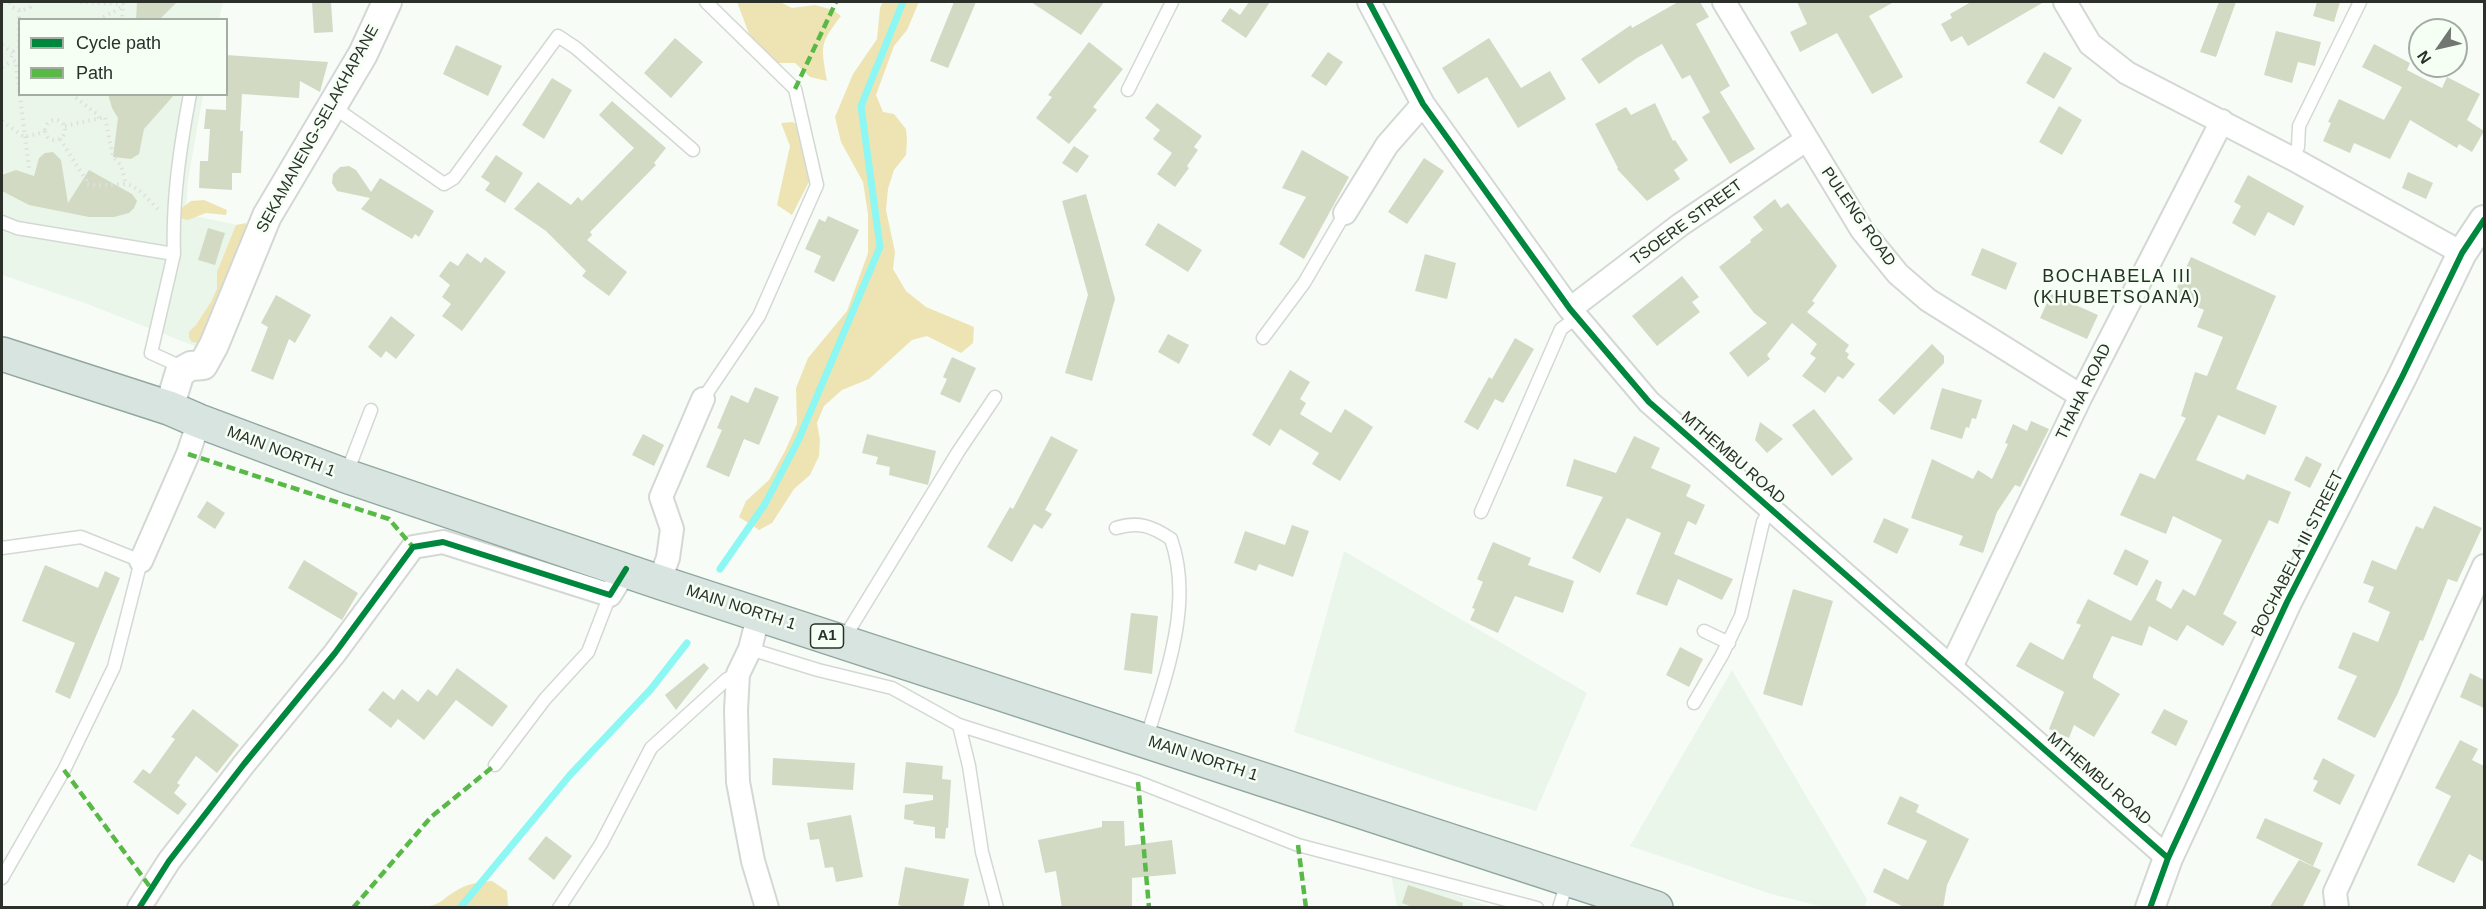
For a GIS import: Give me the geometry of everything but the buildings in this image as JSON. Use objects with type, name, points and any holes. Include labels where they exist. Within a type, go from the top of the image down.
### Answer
[{"type":"main road","name":"MAIN NORTH 1","points":[[2,354],[169,408],[199,422],[346,476],[618,582],[659,582],[759,613],[1146,741],[1564,893],[1656,908]]},
{"type":"street","name":"SEKAMANENG-SELAKHAPANE","points":[[180,372],[191,366],[203,365],[209,355],[267,216],[363,54],[387,2]]},
{"type":"street","name":"MTHEMBU ROAD","points":[[1369,2],[1423,104],[1573,314],[1648,402],[2168,858]]},
{"type":"street","name":"PULENG ROAD","points":[[1724,2],[1862,230],[1898,274],[1928,300],[2081,396]]},
{"type":"street","points":[[2065,2],[2090,44],[2127,73],[2293,159],[2476,238]]},
{"type":"street","points":[[1345,213],[1388,144],[1423,104]]},
{"type":"street","name":"THAHA ROAD","points":[[1951,667],[2081,396],[2222,121]]},
{"type":"street","name":"TSOERE STREET","points":[[1573,314],[1680,225],[1806,140]]},
{"type":"street","name":"BOCHABELA III STREET","points":[[2150,908],[2168,858],[2287,602],[2476,238]]},
{"type":"street","points":[[169,408],[180,372]]},
{"type":"street","points":[[659,582],[668,558],[672,529],[661,497],[703,399]]},
{"type":"street","points":[[141,561],[188,454],[199,422]]},
{"type":"street","points":[[139,908],[169,861],[244,764],[335,653],[413,547],[443,542],[618,582]]},
{"type":"street","points":[[2337,908],[2335,892],[2484,566]]},
{"type":"street","points":[[759,613],[750,649],[738,674],[736,710],[738,782],[753,861],[767,908]]},
{"type":"lane","points":[[703,399],[759,316],[817,184],[795,89],[706,2]]},
{"type":"lane","points":[[1128,90],[1172,2]]},
{"type":"lane","points":[[2293,159],[2298,147],[2299,126],[2360,2]]},
{"type":"lane","points":[[331,106],[444,184],[454,178],[558,36],[576,48],[693,150]]},
{"type":"lane","points":[[180,372],[173,363],[151,353],[174,254],[174,220],[183,134],[190,96]]},
{"type":"lane","points":[[1263,338],[1304,283],[1345,213]]},
{"type":"lane","points":[[2,222],[17,228],[174,254]]},
{"type":"lane","points":[[1481,512],[1561,329],[1573,314]]},
{"type":"lane","points":[[842,641],[958,452],[995,397]]},
{"type":"lane","points":[[346,476],[371,410]]},
{"type":"lane","points":[[1694,703],[1742,616],[1763,522],[1770,509]]},
{"type":"lane","points":[[1116,528],[1131,523],[1143,524],[1171,539],[1176,552],[1179,602],[1172,652],[1146,741]]},
{"type":"lane","points":[[2,548],[81,537],[141,561],[114,667],[64,770],[2,878]]},
{"type":"lane","points":[[495,765],[545,699],[588,652],[618,582]]},
{"type":"lane","points":[[1704,631],[1729,643]]},
{"type":"lane","points":[[750,649],[818,670],[892,688],[959,725],[1138,782],[1298,845],[1537,908]]},
{"type":"lane","points":[[559,908],[601,844],[651,748],[727,679],[738,674]]},
{"type":"lane","points":[[959,725],[969,766],[982,852],[997,908]]},
{"type":"path","points":[[2,3],[11,2],[12,7],[20,11],[26,10],[31,2]]},
{"type":"path","points":[[80,2],[123,4],[122,18]]},
{"type":"path","points":[[102,18],[123,7]]},
{"type":"path","points":[[20,11],[20,18]]},
{"type":"path","points":[[2,45],[13,52]]},
{"type":"path","points":[[12,61],[13,52],[18,49]]},
{"type":"path","points":[[12,61],[18,66]]},
{"type":"path","points":[[2,67],[12,61]]},
{"type":"path","points":[[21,96],[29,168]]},
{"type":"path","points":[[74,96],[99,118]]},
{"type":"path","points":[[65,126],[105,117],[113,157],[121,165],[126,184]]},
{"type":"path","points":[[53,120],[62,122],[65,126],[64,136],[60,139],[51,140],[45,132],[45,127],[53,120]]},
{"type":"path","points":[[2,121],[24,137],[45,132]]},
{"type":"path","points":[[60,139],[86,180],[86,184],[97,187],[126,184],[135,188],[166,217],[174,220]]},
{"type":"shaded area","points":[[2,2],[223,2],[219,18],[18,18],[18,96],[203,96],[188,180],[186,214],[242,226],[202,349],[85,303],[2,275]]},
{"type":"shaded area","points":[[737,2],[780,2],[792,8],[815,5],[833,10],[841,16],[825,40],[823,52],[827,81],[810,77],[795,63],[772,63],[751,39]]},
{"type":"shaded area","points":[[883,2],[919,2],[907,30],[894,46],[876,95],[883,112],[894,114],[906,129],[906,155],[894,170],[888,189],[886,210],[895,252],[893,269],[906,291],[926,307],[974,327],[973,343],[961,353],[927,336],[912,340],[869,379],[842,390],[824,406],[817,423],[820,440],[819,456],[810,475],[794,489],[772,523],[759,530],[739,517],[746,501],[769,480],[785,451],[797,424],[796,388],[808,358],[847,311],[868,253],[868,214],[863,182],[841,142],[835,117],[853,74],[877,39],[880,8]]},
{"type":"shaded area","points":[[793,122],[813,138],[811,178],[792,215],[777,205],[790,146],[781,123]]},
{"type":"shaded area","points":[[204,200],[227,210],[226,215],[206,213],[188,220],[179,218],[179,210],[191,201]]},
{"type":"shaded area","points":[[246,223],[247,238],[199,343],[192,342],[189,332],[211,302],[217,289],[217,272],[236,225]]},
{"type":"shaded area","points":[[1344,551],[1587,693],[1536,811],[1294,732]]},
{"type":"shaded area","points":[[1732,670],[1867,899],[1865,907],[1824,907],[1771,894],[1630,846]]},
{"type":"shaded area","points":[[1391,874],[1492,907],[1397,907]]},
{"type":"shaded area","points":[[492,881],[507,891],[508,907],[425,907],[438,903],[468,885]]},
{"type":"waterway","points":[[720,569],[765,504],[798,441],[880,247],[861,106],[903,2]]},
{"type":"waterway","points":[[460,908],[570,775],[651,689],[687,643]]},
{"type":"marked path","points":[[795,89],[836,2]]},
{"type":"marked path","points":[[188,454],[389,519],[413,547]]},
{"type":"marked path","points":[[353,908],[431,817],[495,765]]},
{"type":"marked path","points":[[64,770],[150,887]]},
{"type":"marked path","points":[[1138,782],[1149,908]]},
{"type":"marked path","points":[[1298,845],[1306,908]]},
{"type":"cycle path","points":[[1369,2],[1423,104],[1570,309],[1649,402],[2168,858]]},
{"type":"cycle path","points":[[2150,908],[2168,858],[2287,602],[2402,377],[2462,253],[2484,220]]},
{"type":"cycle path","points":[[139,908],[169,861],[244,764],[335,653],[413,547],[443,542],[610,595],[626,569]]},
{"type":"district","name":"BOCHABELA III (KHUBETSOANA)","points":[[2117,287]]}]
